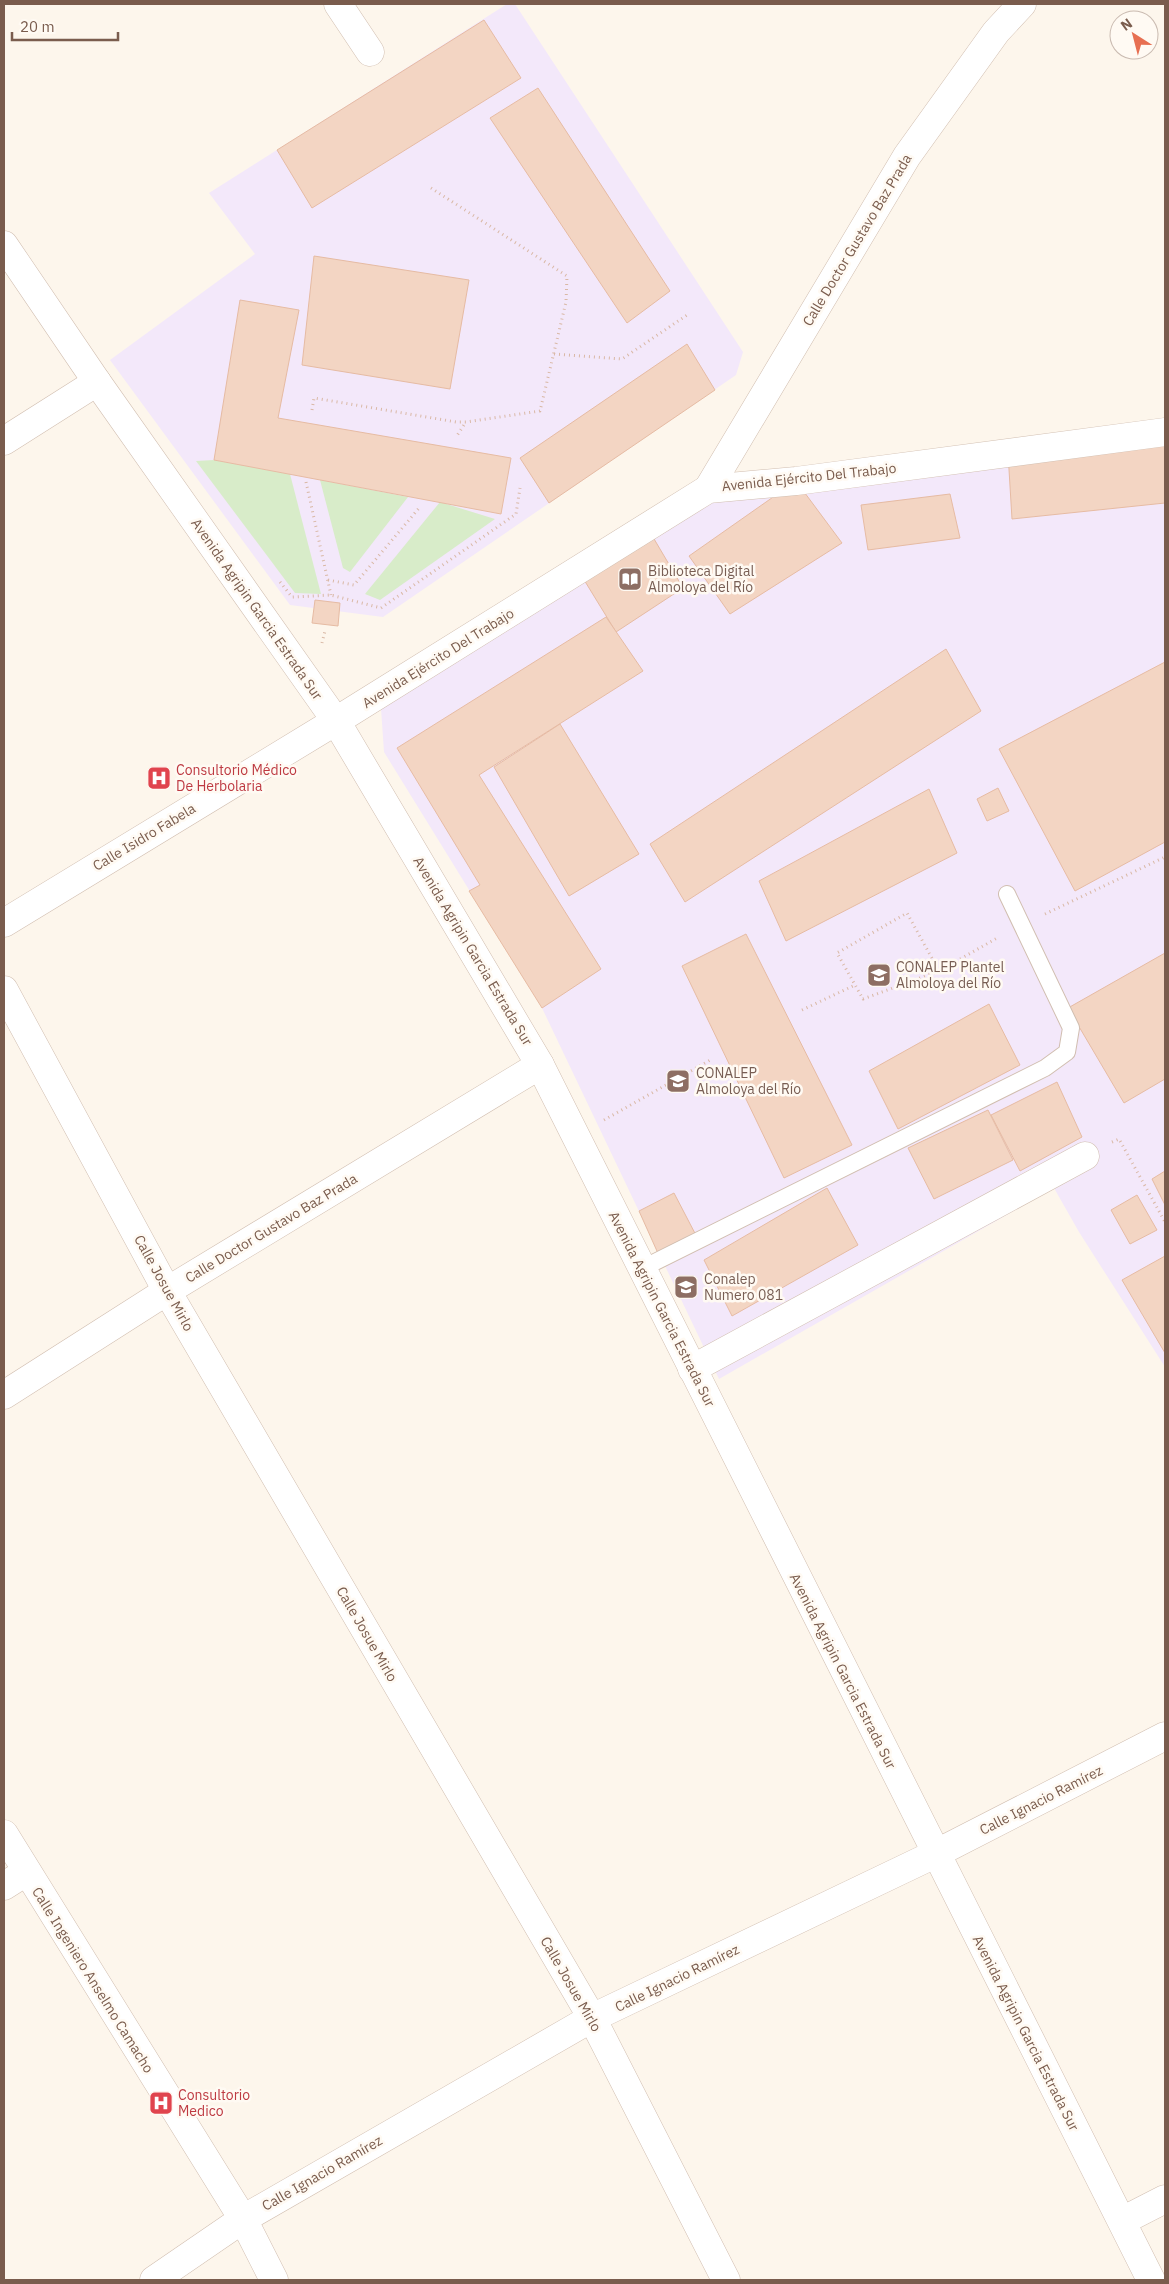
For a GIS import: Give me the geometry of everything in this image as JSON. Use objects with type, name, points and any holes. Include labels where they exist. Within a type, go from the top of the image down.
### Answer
[{"type":"street","points":[[338,4],[370,52]]},
{"type":"street","name":"Calle Doctor Gustavo Baz Prada","points":[[708,489],[907,156],[996,32],[1022,4]]},
{"type":"street","name":"Avenida Agripin Garcia Estrada Sur","points":[[4,245],[97,382],[336,721],[540,1065],[641,1270],[1151,2280]]},
{"type":"street","points":[[4,441],[97,382]]},
{"type":"street","name":"Avenida Ejército Del Trabajo","points":[[336,721],[708,489],[796,481],[1165,432]]},
{"type":"street","name":"Calle Isidro Fabela","points":[[4,922],[336,721]]},
{"type":"street","name":"Calle Josue Mirlo","points":[[4,990],[167,1291],[592,2018],[726,2280]]},
{"type":"street","name":"Calle Doctor Gustavo Baz Prada","points":[[4,1395],[167,1291],[540,1065]]},
{"type":"street","points":[[692,1369],[1085,1156]]},
{"type":"street","name":"Calle Ignacio Ramírez","points":[[154,2280],[243,2219],[592,2018],[935,1854],[1165,1736]]},
{"type":"street","name":"Calle Ingeniero Anselmo Camacho","points":[[4,1834],[15,1879],[243,2219],[274,2280]]},
{"type":"street","points":[[1122,2221],[1165,2199]]},
{"type":"lane","points":[[641,1270],[1044,1068],[1067,1052],[1071,1028],[1007,894]]},
{"type":"path","points":[[312,410],[314,398],[456,422],[466,422],[540,410],[566,302],[567,276],[431,188]]},
{"type":"path","points":[[554,354],[622,358],[686,315]]},
{"type":"path","points":[[456,437],[466,422]]},
{"type":"path","points":[[306,482],[331,595]]},
{"type":"path","points":[[280,581],[292,597],[331,595],[381,608],[516,514],[520,488]]},
{"type":"path","points":[[328,580],[354,585],[420,506]]},
{"type":"path","points":[[939,971],[907,913],[837,953],[863,999],[939,971],[1021,925],[1165,857]]},
{"type":"path","points":[[802,1010],[855,985]]},
{"type":"path","points":[[575,1137],[712,1058]]},
{"type":"path","points":[[1085,1156],[1119,1139],[1165,1222]]},
{"type":"shaded area","points":[[507,4],[515,4],[743,352],[736,375],[383,617],[290,605],[110,360],[255,254],[209,193]]},
{"type":"shaded area","points":[[1165,432],[1165,1367],[1079,1232],[1054,1188],[719,1379],[542,1008],[384,752],[380,694],[708,489]]},
{"type":"green space","points":[[214,460],[290,474],[321,594],[295,593],[196,461]]},
{"type":"green space","points":[[320,480],[408,497],[350,572],[343,568]]},
{"type":"green space","points":[[440,502],[495,519],[380,600],[365,594]]},
{"type":"building","points":[[484,20],[521,78],[312,208],[277,150]]},
{"type":"building","points":[[538,88],[670,291],[627,323],[490,118]]},
{"type":"building","points":[[314,256],[469,280],[450,389],[302,365]]},
{"type":"building","points":[[240,300],[299,310],[278,418],[511,458],[501,514],[214,460]]},
{"type":"building","points":[[687,344],[715,390],[549,503],[520,458]]},
{"type":"building","points":[[1165,432],[1165,503],[1012,519],[1008,453]]},
{"type":"building","points":[[796,481],[842,543],[730,614],[689,556]]},
{"type":"building","points":[[950,494],[960,538],[868,550],[861,505]]},
{"type":"building","name":"Biblioteca Digital Almoloya del Río","points":[[647,527],[683,588],[616,632],[578,570]]},
{"type":"building","points":[[315,600],[340,603],[338,626],[312,623]]},
{"type":"building","points":[[606,617],[643,671],[479,775],[601,969],[542,1008],[469,891],[480,885],[397,748]]},
{"type":"building","points":[[946,649],[981,711],[685,902],[650,844]]},
{"type":"building","points":[[1165,662],[1165,842],[1075,891],[999,749]]},
{"type":"building","points":[[560,724],[639,854],[569,896],[494,767]]},
{"type":"building","points":[[998,788],[1009,811],[987,821],[977,799]]},
{"type":"building","points":[[929,789],[957,853],[786,941],[759,881]]},
{"type":"building","points":[[746,934],[852,1145],[784,1178],[682,966]]},
{"type":"building","points":[[1165,953],[1165,1079],[1124,1103],[1068,1008]]},
{"type":"building","points":[[989,1004],[1020,1065],[898,1129],[869,1071]]},
{"type":"building","points":[[1057,1082],[1082,1137],[1020,1171],[991,1115]]},
{"type":"building","points":[[988,1110],[1013,1160],[934,1199],[908,1148]]},
{"type":"building","points":[[1165,1171],[1165,1205],[1152,1179]]},
{"type":"building","points":[[827,1188],[858,1245],[732,1316],[704,1260]]},
{"type":"building","points":[[674,1193],[699,1241],[661,1260],[639,1211]]},
{"type":"building","points":[[1137,1195],[1157,1230],[1130,1244],[1111,1210]]},
{"type":"building","points":[[1165,1256],[1165,1353],[1122,1280]]},
{"type":"place","name":"Biblioteca Digital Almoloya del Río","points":[[630,579]]},
{"type":"place","name":"Consultorio Médico De Herbolaria","points":[[159,778]]},
{"type":"place","name":"CONALEP Plantel Almoloya del Río","points":[[879,975]]},
{"type":"place","name":"CONALEP Almoloya del Río","points":[[678,1081]]},
{"type":"place","name":"Conalep Numero 081","points":[[686,1287]]},
{"type":"place","name":"Consultorio Medico","points":[[161,2103]]}]
